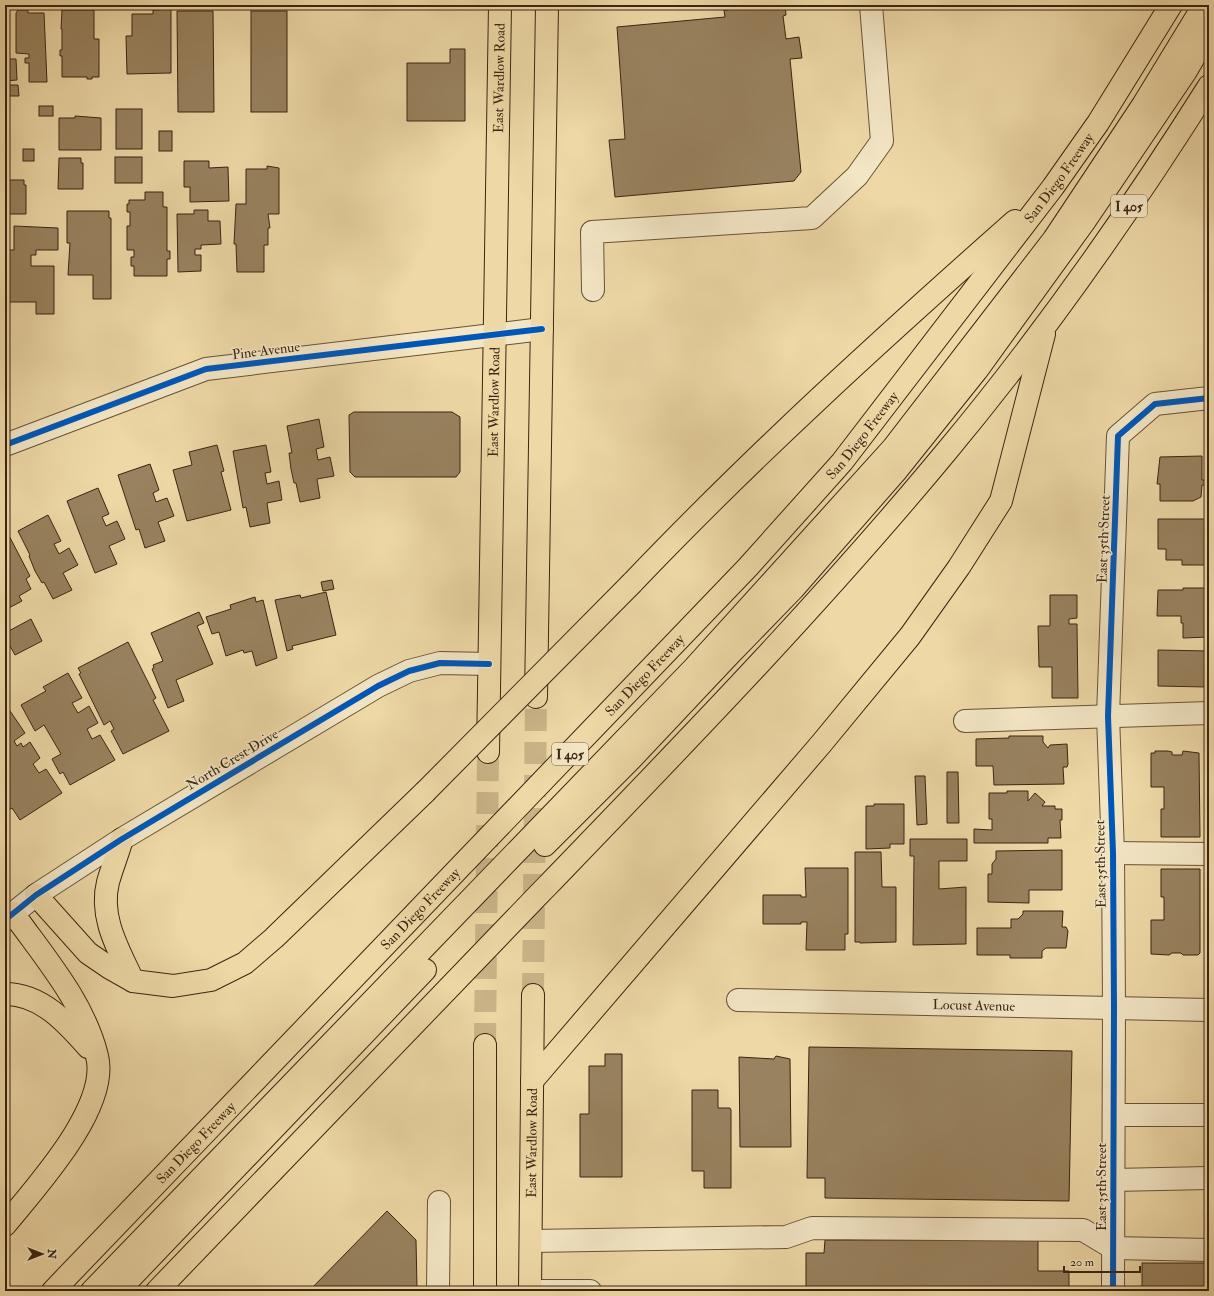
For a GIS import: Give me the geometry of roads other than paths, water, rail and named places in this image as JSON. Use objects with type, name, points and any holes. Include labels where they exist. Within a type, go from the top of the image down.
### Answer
[{"type":"main road","name":"East Wardlow Road","points":[[488,752],[500,5]]},
{"type":"main road","points":[[536,697],[547,5]]},
{"type":"main road","name":"San Diego Freeway","points":[[53,1291],[748,567],[842,462],[1053,187],[1098,123],[1171,5]]},
{"type":"main road","points":[[92,1291],[688,674],[893,448],[1054,239],[1143,105],[1204,5]]},
{"type":"main road","points":[[118,1291],[520,870],[630,760],[793,589],[897,470],[977,370],[1084,222],[1186,70],[1209,31]]},
{"type":"main road","name":"I 405","points":[[156,1291],[762,662],[863,550],[948,451],[1046,325],[1163,159],[1209,86]]},
{"type":"main road","points":[[36,894],[88,953],[133,981],[173,986],[211,980],[246,963],[274,938],[425,792],[703,510],[898,324],[1053,187]]},
{"type":"main road","points":[[532,1081],[826,738],[910,636],[959,567],[1001,501],[1046,325]]},
{"type":"main road","points":[[122,839],[108,884],[106,916],[133,981]]},
{"type":"main road","points":[[5,1225],[67,1146],[84,1119],[94,1094],[98,1057],[81,1013],[60,979],[9,916]]},
{"type":"main road","points":[[5,994],[27,997],[43,1004],[70,1026],[98,1057]]},
{"type":"main road","name":"East Wardlow Road","points":[[530,1291],[533,995]]},
{"type":"main road","points":[[485,1045],[485,1291]]},
{"type":"street","points":[[593,290],[592,232],[812,218],[857,176],[882,141],[871,5]]},
{"type":"street","name":"Pine Avenue","points":[[5,445],[206,369],[542,329]]},
{"type":"street","name":"East 35th Street","points":[[1113,1291],[1113,853],[1108,716],[1118,436],[1155,404],[1209,398]]},
{"type":"street","name":"North Crest Drive","points":[[9,916],[36,894],[122,839],[378,686],[403,674],[440,663],[489,664]]},
{"type":"street","points":[[965,721],[1209,713]]},
{"type":"street","points":[[1113,853],[1209,854]]},
{"type":"street","name":"Locust Avenue","points":[[738,1000],[1209,1010]]},
{"type":"street","points":[[1114,1115],[1209,1115]]},
{"type":"street","points":[[1113,1180],[1209,1178]]},
{"type":"street","points":[[438,1291],[439,1202]]},
{"type":"street","points":[[531,1241],[786,1237],[812,1228],[1083,1230],[1113,1248],[1209,1250]]},
{"type":"street","points":[[530,1291],[590,1291]]},
{"type":"tunnel","points":[[533,995],[536,697]]},
{"type":"tunnel","points":[[485,1045],[488,752]]}]
